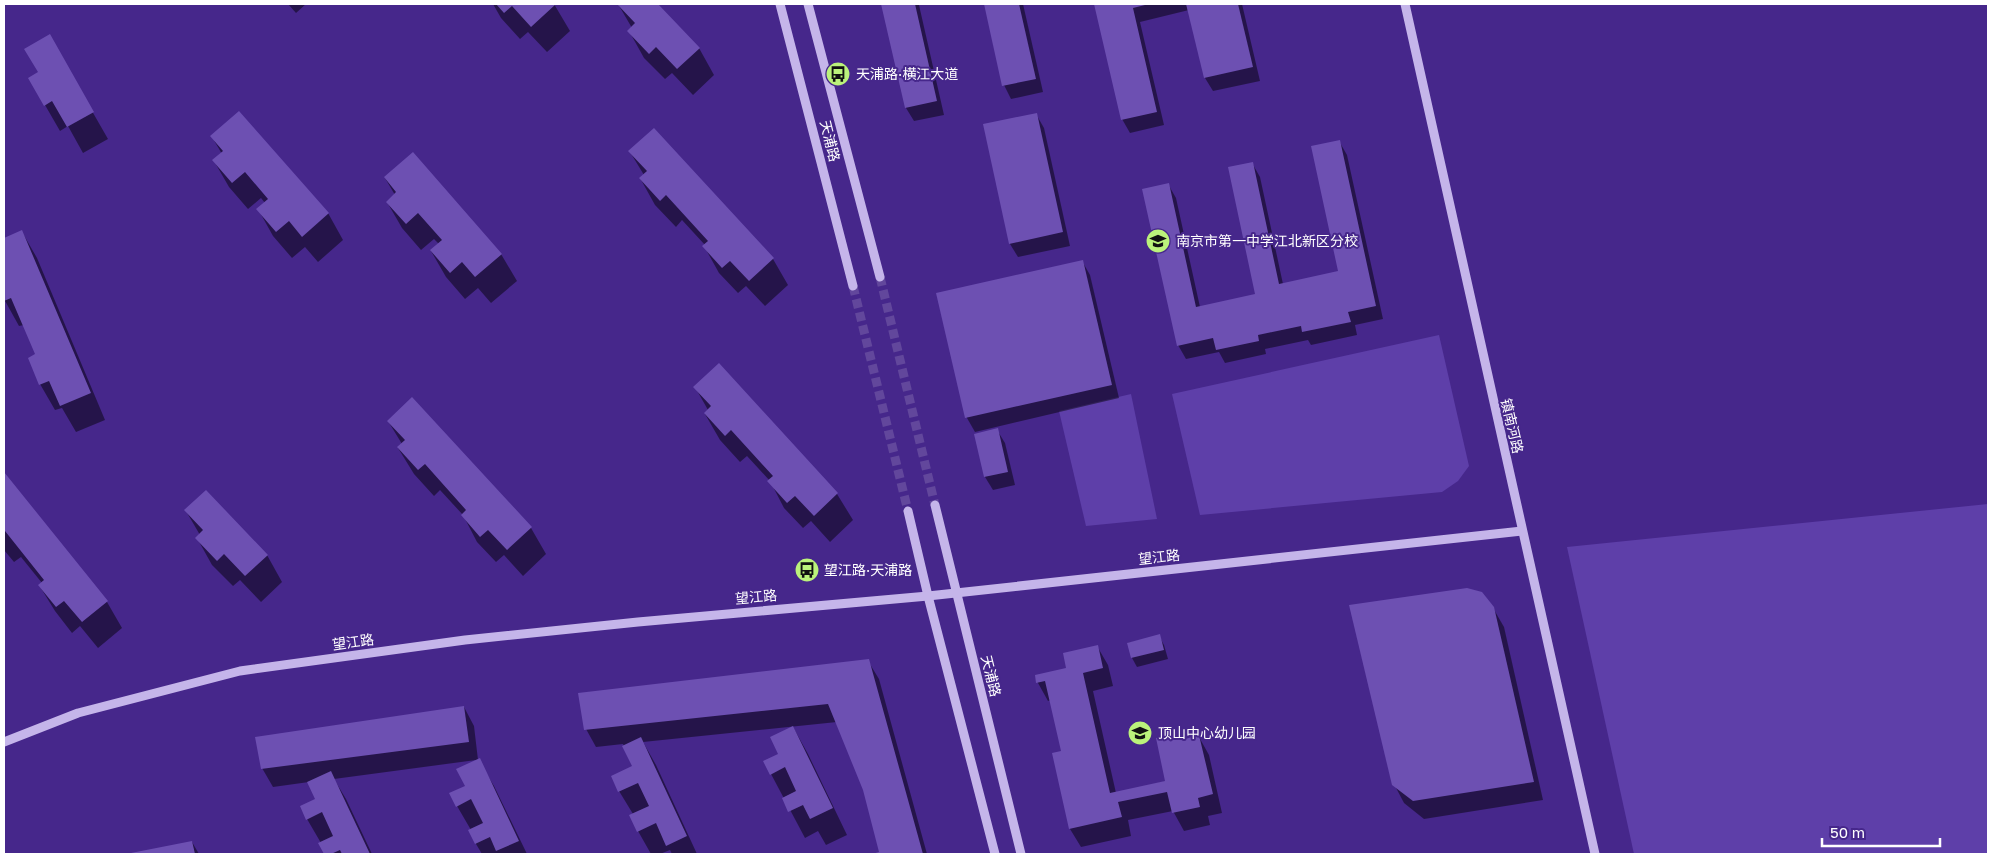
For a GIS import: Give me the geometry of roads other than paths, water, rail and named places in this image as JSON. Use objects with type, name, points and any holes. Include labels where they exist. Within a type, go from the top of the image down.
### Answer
[{"type":"street","name":"天浦路","points":[[780,4],[853,286]]},
{"type":"street","name":"天浦路","points":[[808,4],[880,277]]},
{"type":"street","name":"镇南河路","points":[[1405,4],[1595,854]]},
{"type":"street","name":"天浦路","points":[[934,505],[1021,854]]},
{"type":"street","points":[[908,511],[928,596],[995,854]]},
{"type":"street","name":"望江路","points":[[4,742],[78,714],[240,670],[484,638],[928,596],[1522,531]]},
{"type":"tunnel","points":[[880,277],[935,505]]},
{"type":"tunnel","points":[[853,286],[908,511]]},
{"type":"place","name":"天浦路·横江大道","points":[[838,74]]},
{"type":"place","name":"南京市第一中学江北新区分校","points":[[1158,241]]},
{"type":"place","name":"望江路·天浦路","points":[[807,570]]},
{"type":"place","name":"顶山中心幼儿园","points":[[1140,733]]}]
